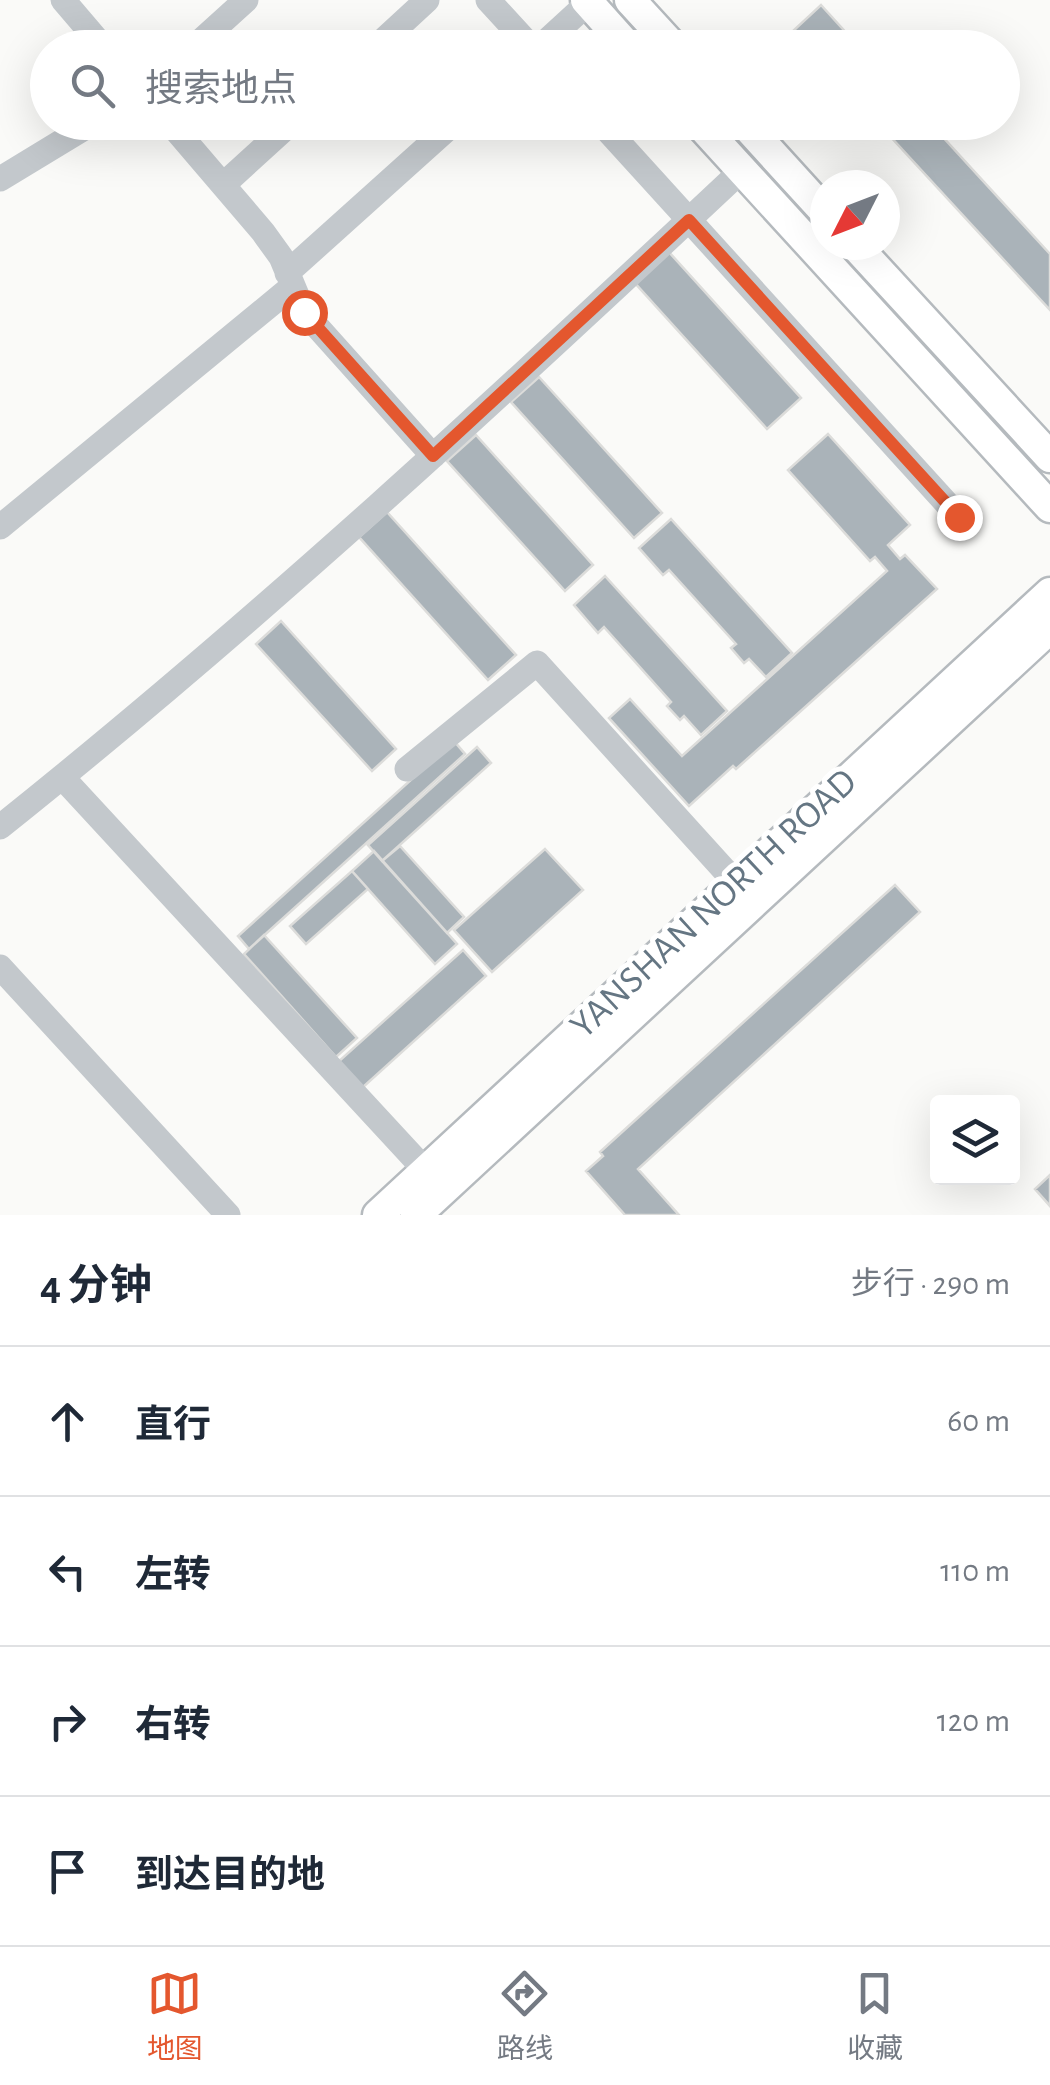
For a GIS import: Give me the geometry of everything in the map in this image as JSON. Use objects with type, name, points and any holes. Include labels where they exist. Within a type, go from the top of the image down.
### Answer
[{"type":"main road","points":[[630,0],[658,30]]},
{"type":"main road","points":[[587,2],[613,30]]},
{"type":"main road","points":[[714,140],[1050,507]]},
{"type":"main road","points":[[759,140],[810,196]]},
{"type":"main road","points":[[870,260],[1050,457]]},
{"type":"main road","name":"YANSHAN NORTH ROAD","points":[[378,1215],[1050,594]]},
{"type":"main road","name":"YANSHAN NORTH ROAD","points":[[416,1215],[1050,628]]},
{"type":"street","points":[[63,0],[89,30]]},
{"type":"street","points":[[214,30],[246,0]]},
{"type":"street","points":[[395,30],[428,0]]},
{"type":"street","points":[[488,0],[517,30]]},
{"type":"street","points":[[555,30],[587,2]]},
{"type":"street","points":[[0,179],[64,140]]},
{"type":"street","points":[[183,140],[263,232],[304,312],[433,456]]},
{"type":"street","points":[[222,185],[272,140]]},
{"type":"street","points":[[0,527],[290,280],[436,140]]},
{"type":"street","points":[[616,140],[959,517]]},
{"type":"street","points":[[0,827],[433,456],[742,170]]},
{"type":"street","points":[[407,769],[537,663],[736,884]]},
{"type":"street","points":[[62,777],[426,1171]]},
{"type":"street","points":[[0,967],[228,1215]]},
{"type":"building","points":[[821,5],[844,30],[794,30]]},
{"type":"building","points":[[894,140],[946,140],[1050,254],[1050,310]]},
{"type":"building","points":[[668,251],[801,398],[767,429],[634,282]]},
{"type":"building","points":[[539,377],[662,513],[634,538],[511,402]]},
{"type":"building","points":[[828,434],[910,525],[888,545],[900,559],[905,555],[937,589],[736,769],[733,766],[689,806],[609,718],[630,699],[682,756],[887,571],[875,557],[870,561],[788,470]]},
{"type":"building","points":[[476,435],[593,565],[565,591],[447,461]]},
{"type":"building","points":[[387,512],[516,655],[488,680],[359,537]]},
{"type":"building","points":[[671,519],[792,653],[766,677],[749,659],[744,663],[731,648],[736,644],[669,570],[663,575],[639,548]]},
{"type":"building","points":[[605,576],[727,711],[701,735],[684,716],[680,720],[667,706],[671,702],[604,627],[598,633],[574,605]]},
{"type":"building","points":[[281,621],[396,749],[372,771],[256,644]]},
{"type":"building","points":[[454,741],[465,754],[249,949],[238,936]]},
{"type":"building","points":[[477,747],[491,763],[382,861],[368,845]]},
{"type":"building","points":[[400,846],[464,917],[447,933],[382,861]]},
{"type":"building","points":[[545,849],[583,890],[492,972],[454,930]]},
{"type":"building","points":[[374,851],[457,944],[435,964],[352,871]]},
{"type":"building","points":[[352,871],[368,889],[306,944],[290,926]]},
{"type":"building","points":[[895,885],[920,912],[638,1169],[679,1215],[625,1215],[586,1171],[603,1156],[600,1152]]},
{"type":"building","points":[[264,935],[357,1038],[336,1057],[244,954]]},
{"type":"building","points":[[463,950],[486,976],[362,1088],[338,1062]]},
{"type":"building","points":[[1050,1175],[1050,1206],[1035,1189]]},
{"type":"route","points":[[304,312],[433,456],[689,220],[959,517]]}]
